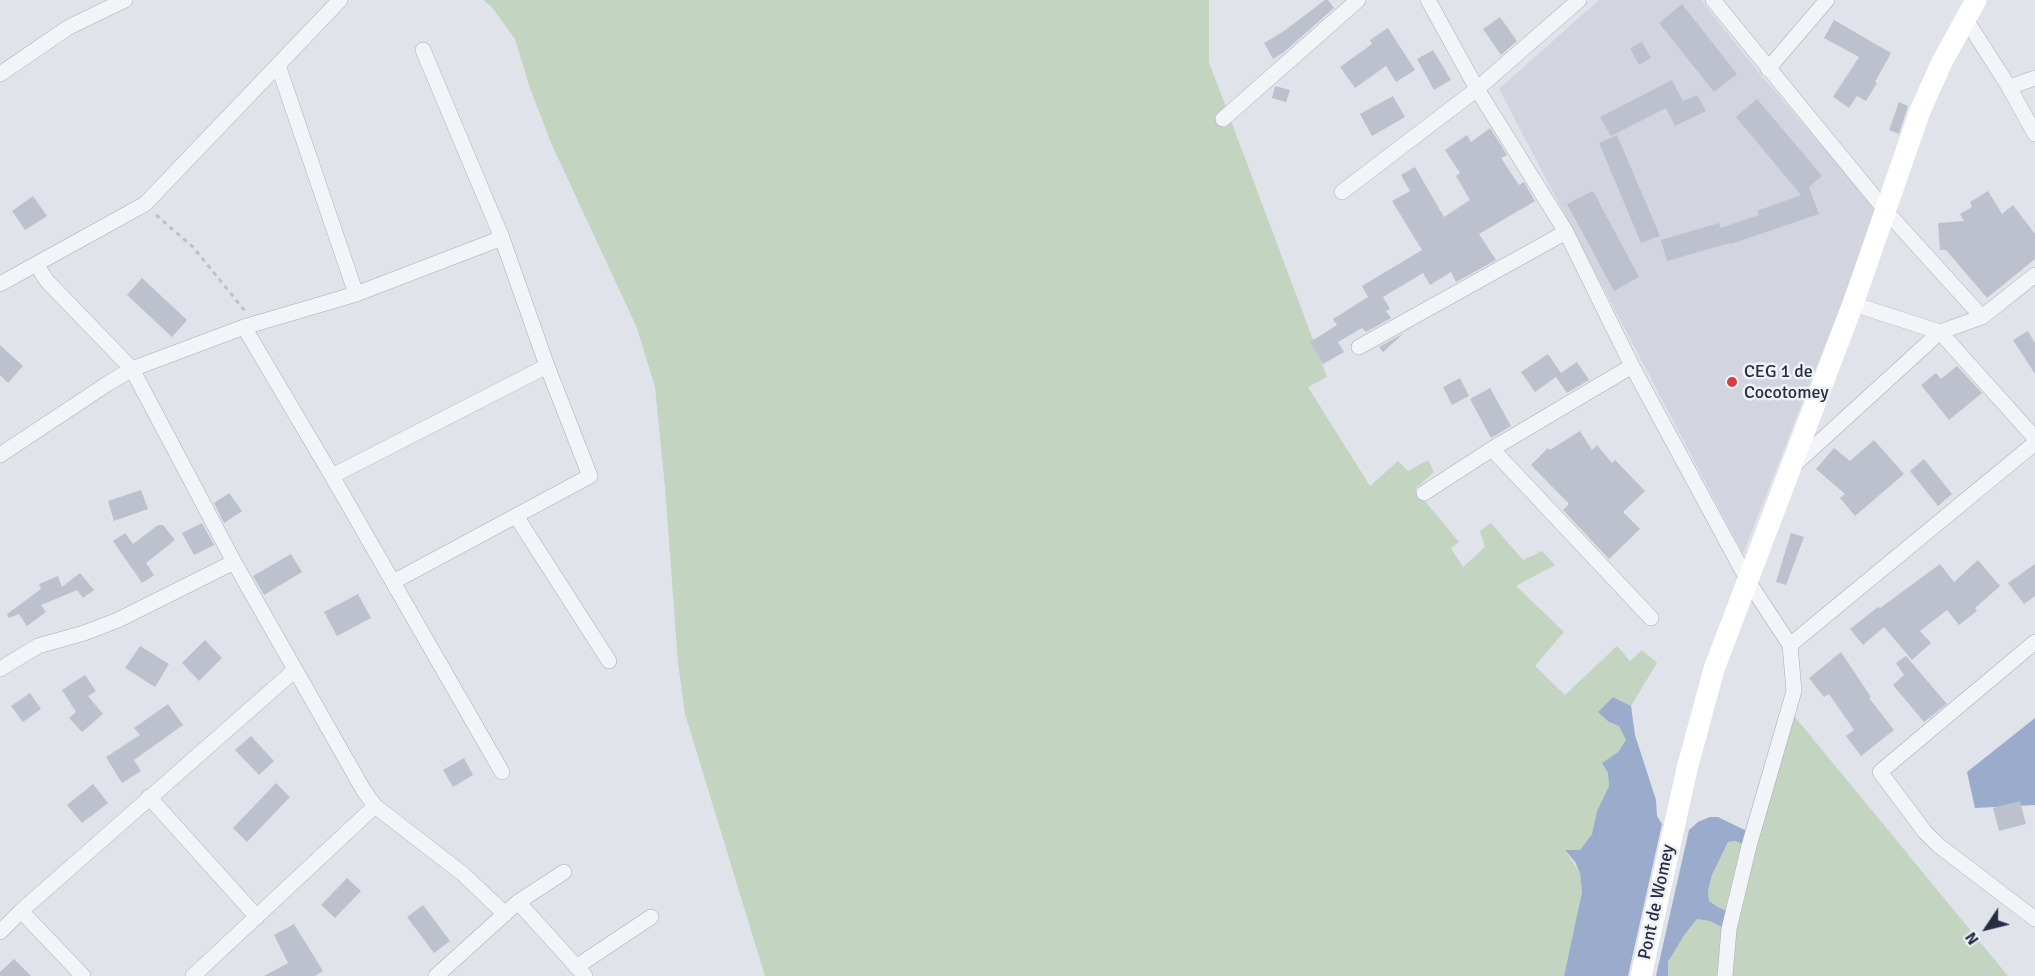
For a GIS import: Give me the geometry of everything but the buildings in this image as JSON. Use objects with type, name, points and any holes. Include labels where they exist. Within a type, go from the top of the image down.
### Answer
[{"type":"main road","name":"Pont de Womey","points":[[1641,976],[1673,827],[1698,722],[1714,669],[1853,304],[1920,111],[1942,62],[1976,0]]},
{"type":"street","points":[[0,74],[69,27],[124,0]]},
{"type":"street","points":[[0,284],[145,204],[340,0]]},
{"type":"street","points":[[1223,119],[1358,0]]},
{"type":"street","points":[[1428,0],[1477,89],[1566,232],[1632,366],[1748,582],[1790,645],[1794,691],[1749,846],[1731,921],[1725,976]]},
{"type":"street","points":[[1342,192],[1477,89],[1579,0]]},
{"type":"street","points":[[1713,0],[1885,210],[1982,316]]},
{"type":"street","points":[[1768,69],[1827,0]]},
{"type":"street","points":[[1965,18],[2009,87],[2035,134]]},
{"type":"street","points":[[393,582],[590,476],[547,366],[502,238],[423,50]]},
{"type":"street","points":[[278,65],[356,294]]},
{"type":"street","points":[[2009,87],[2035,78]]},
{"type":"street","points":[[1359,347],[1566,232]]},
{"type":"street","points":[[0,455],[132,369],[250,325],[356,294],[502,238]]},
{"type":"street","points":[[36,264],[52,287],[132,369],[234,562],[364,791],[375,806],[463,874],[505,914]]},
{"type":"street","points":[[1791,468],[1940,332],[1982,316],[2035,275]]},
{"type":"street","points":[[1853,304],[1940,332],[2035,438]]},
{"type":"street","points":[[250,325],[332,476],[502,772]]},
{"type":"street","points":[[332,476],[547,366]]},
{"type":"street","points":[[1424,493],[1492,449],[1632,366]]},
{"type":"street","points":[[1790,645],[2035,443]]},
{"type":"street","points":[[1492,449],[1651,618]]},
{"type":"street","points":[[516,516],[609,662]]},
{"type":"street","points":[[0,669],[38,646],[84,633],[117,620],[234,562]]},
{"type":"street","points":[[2035,642],[1880,772],[1925,832],[1938,845],[2035,920]]},
{"type":"street","points":[[0,932],[21,910],[295,670]]},
{"type":"street","points":[[149,797],[257,917]]},
{"type":"street","points":[[194,976],[375,806]]},
{"type":"street","points":[[436,976],[518,902],[564,872]]},
{"type":"street","points":[[518,902],[580,972],[651,917]]},
{"type":"street","points":[[21,910],[83,976]]},
{"type":"path","points":[[145,204],[193,247],[250,325]]},
{"type":"shaded area","name":"CEG 1 de Cocotomey","points":[[1599,0],[1701,0],[1760,74],[1878,210],[1743,554],[1499,89]]},
{"type":"green space","points":[[483,0],[1209,0],[1209,62],[1327,377],[1308,387],[1370,486],[1398,461],[1408,471],[1428,460],[1434,472],[1415,489],[1459,542],[1451,548],[1463,567],[1485,547],[1480,531],[1491,523],[1523,560],[1542,551],[1555,565],[1516,586],[1564,632],[1535,666],[1565,695],[1617,646],[1630,661],[1642,650],[1657,663],[1631,706],[1613,697],[1609,722],[1619,726],[1626,740],[1618,752],[1602,763],[1608,773],[1609,786],[1597,811],[1592,834],[1580,850],[1565,850],[1580,873],[1582,892],[1564,976],[765,976],[685,714],[678,663],[655,387],[637,328],[551,143],[530,88],[515,39],[491,6]]},
{"type":"green space","points":[[1789,711],[2008,976],[1668,976],[1668,963],[1697,919],[1710,921],[1722,927],[1733,914],[1709,901],[1708,891],[1712,875],[1728,842],[1735,841],[1749,846]]},
{"type":"water","points":[[1613,697],[1631,706],[1635,735],[1656,800],[1657,816],[1662,824],[1689,830],[1698,822],[1710,817],[1718,817],[1753,834],[1749,846],[1735,841],[1728,842],[1712,875],[1708,891],[1709,901],[1733,914],[1722,927],[1710,921],[1697,919],[1668,962],[1668,976],[1564,976],[1582,892],[1580,873],[1575,862],[1565,850],[1580,850],[1592,834],[1597,811],[1609,786],[1608,773],[1602,763],[1618,752],[1626,740],[1619,726],[1609,722],[1598,712]]},
{"type":"water","points":[[2035,718],[2035,805],[1975,808],[1967,772]]},
{"type":"pier","points":[[1662,824],[1689,830],[1656,976],[1628,976]]},
{"type":"place","name":"CEG 1 de Cocotomey","points":[[1732,382]]}]
